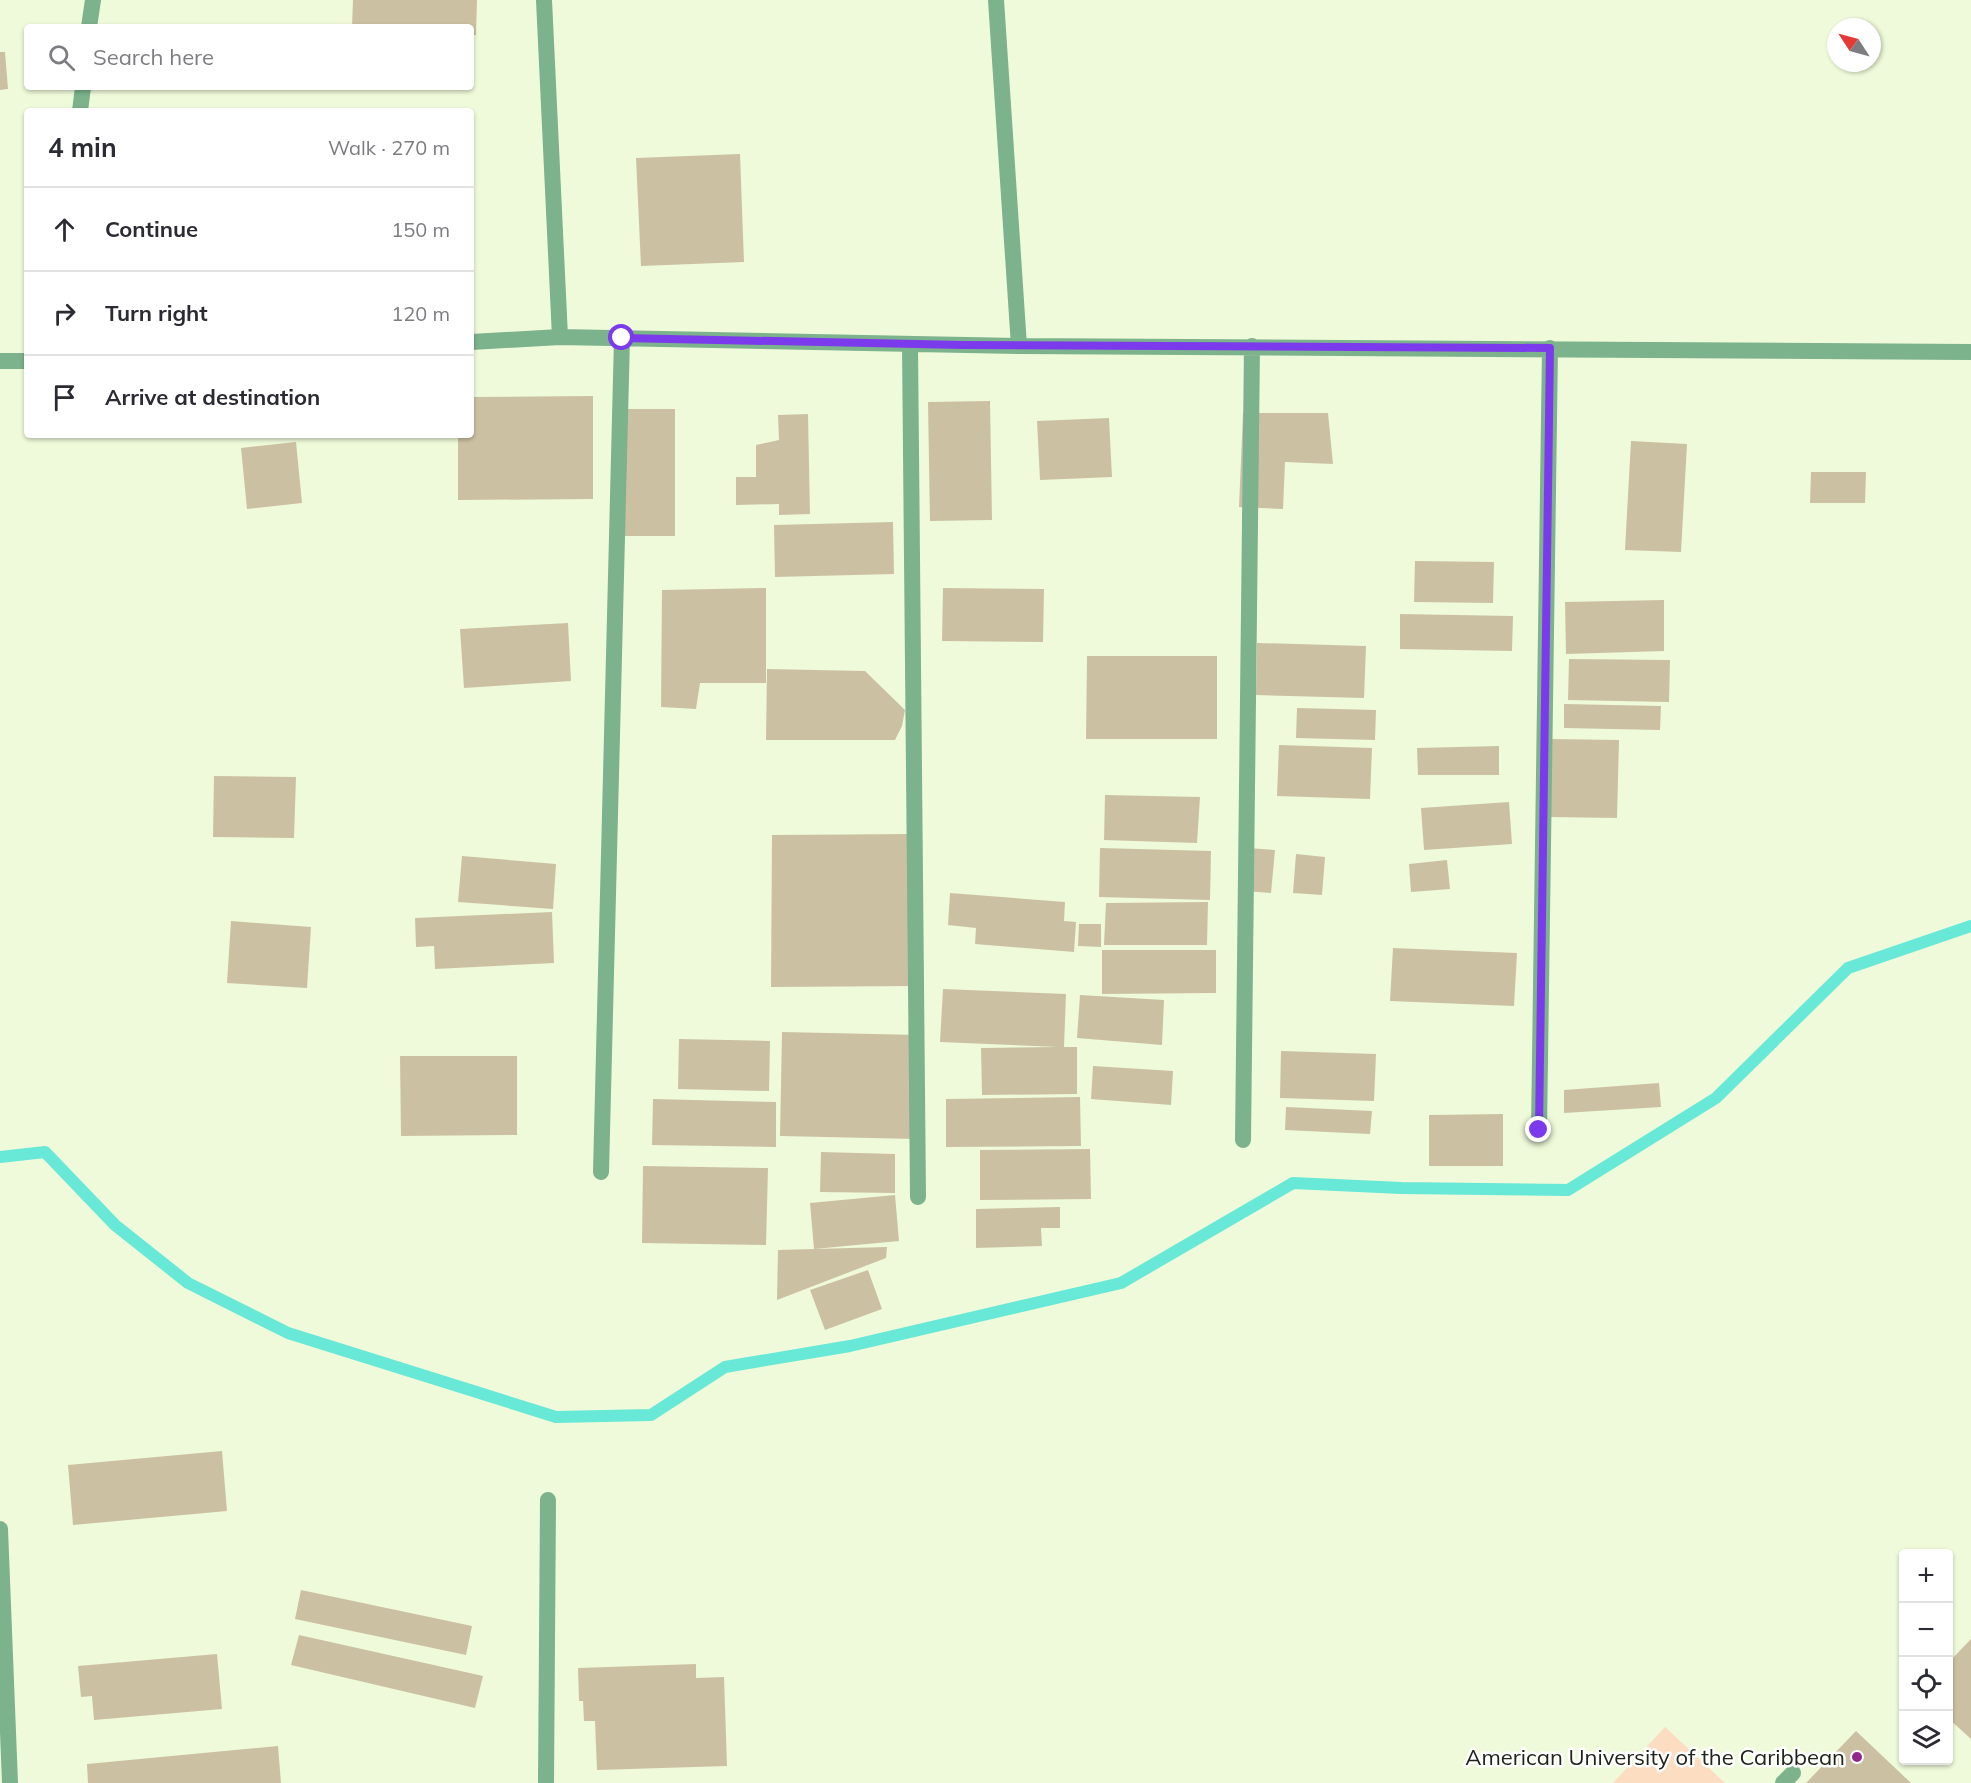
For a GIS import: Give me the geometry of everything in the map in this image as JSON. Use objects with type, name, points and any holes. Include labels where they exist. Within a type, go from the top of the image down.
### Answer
[{"type":"street","points":[[89,24],[93,0]]},
{"type":"street","points":[[544,0],[560,337]]},
{"type":"street","points":[[996,0],[1020,346]]},
{"type":"street","points":[[80,108],[82,90]]},
{"type":"street","points":[[474,342],[560,337],[910,345],[1971,352]]},
{"type":"street","points":[[601,1173],[622,338]]},
{"type":"street","points":[[910,345],[918,1197]]},
{"type":"street","points":[[1243,1140],[1252,346]]},
{"type":"street","points":[[1539,1130],[1550,348]]},
{"type":"street","points":[[0,361],[24,361]]},
{"type":"street","points":[[546,1783],[548,1500]]},
{"type":"street","points":[[0,1529],[10,1783]]},
{"type":"shaded area","points":[[1665,1727],[1725,1783],[1613,1783]]},
{"type":"building","points":[[353,0],[477,0],[476,35],[474,35],[474,24],[352,24]]},
{"type":"building","points":[[0,52],[5,52],[8,89],[0,90]]},
{"type":"building","points":[[740,154],[744,262],[641,266],[636,158]]},
{"type":"building","points":[[593,396],[593,499],[458,500],[458,438],[474,438],[474,397]]},
{"type":"building","points":[[990,401],[992,520],[930,521],[928,402]]},
{"type":"building","points":[[620,409],[675,409],[675,536],[620,536]]},
{"type":"building","points":[[1243,413],[1328,413],[1333,464],[1285,462],[1283,509],[1239,507]]},
{"type":"building","points":[[808,414],[810,514],[779,515],[779,504],[736,505],[736,477],[756,477],[756,445],[779,440],[778,415]]},
{"type":"building","points":[[1109,418],[1112,477],[1040,480],[1037,421]]},
{"type":"building","points":[[1631,441],[1687,444],[1681,552],[1625,550]]},
{"type":"building","points":[[296,442],[302,503],[247,509],[241,448]]},
{"type":"building","points":[[1811,472],[1866,472],[1865,503],[1810,503]]},
{"type":"building","points":[[893,522],[894,574],[775,577],[774,525]]},
{"type":"building","points":[[1415,561],[1494,562],[1493,603],[1414,602]]},
{"type":"building","points":[[766,588],[766,683],[700,683],[696,709],[661,707],[662,590]]},
{"type":"building","points":[[943,588],[1044,589],[1043,642],[942,641]]},
{"type":"building","points":[[1664,600],[1664,651],[1566,654],[1565,602]]},
{"type":"building","points":[[1400,614],[1513,616],[1512,651],[1400,649]]},
{"type":"building","points":[[568,623],[571,681],[464,688],[460,629]]},
{"type":"building","points":[[1257,643],[1366,646],[1364,698],[1256,695]]},
{"type":"building","points":[[1087,656],[1217,656],[1217,739],[1086,739]]},
{"type":"building","points":[[1569,659],[1670,660],[1669,702],[1568,700]]},
{"type":"building","points":[[767,669],[865,671],[905,710],[902,726],[895,740],[766,740]]},
{"type":"building","points":[[1564,704],[1661,706],[1660,730],[1564,728]]},
{"type":"building","points":[[1297,708],[1376,710],[1375,740],[1296,738]]},
{"type":"building","points":[[1551,739],[1619,740],[1617,818],[1549,817]]},
{"type":"building","points":[[1279,745],[1372,748],[1370,799],[1277,796]]},
{"type":"building","points":[[1499,746],[1499,775],[1418,775],[1417,748]]},
{"type":"building","points":[[214,776],[296,777],[294,838],[213,837]]},
{"type":"building","points":[[1105,795],[1200,797],[1197,843],[1104,840]]},
{"type":"building","points":[[1509,802],[1512,844],[1424,850],[1421,808]]},
{"type":"building","points":[[914,834],[914,986],[771,987],[772,835]]},
{"type":"building","points":[[1100,848],[1211,851],[1210,900],[1099,897]]},
{"type":"building","points":[[1248,848],[1275,850],[1271,893],[1244,891]]},
{"type":"building","points":[[1296,854],[1325,857],[1322,895],[1293,893]]},
{"type":"building","points":[[462,856],[556,864],[553,909],[458,902]]},
{"type":"building","points":[[1447,860],[1450,889],[1411,892],[1409,864]]},
{"type":"building","points":[[950,893],[1065,902],[1064,921],[1076,922],[1074,952],[975,944],[976,928],[948,925]]},
{"type":"building","points":[[1208,902],[1207,945],[1104,945],[1106,903]]},
{"type":"building","points":[[552,912],[554,963],[435,969],[434,946],[416,947],[415,918]]},
{"type":"building","points":[[231,921],[311,927],[307,988],[227,983]]},
{"type":"building","points":[[1079,924],[1101,924],[1101,947],[1078,946]]},
{"type":"building","points":[[1393,948],[1517,953],[1514,1006],[1390,1001]]},
{"type":"building","points":[[1102,950],[1216,950],[1216,993],[1102,994]]},
{"type":"building","points":[[943,989],[1066,994],[1064,1047],[1077,1047],[1077,1094],[982,1095],[981,1048],[1058,1047],[940,1042]]},
{"type":"building","points":[[1080,995],[1164,1000],[1162,1045],[1077,1038]]},
{"type":"building","points":[[782,1032],[919,1035],[916,1139],[780,1136]]},
{"type":"building","points":[[679,1039],[770,1041],[769,1091],[678,1089]]},
{"type":"building","points":[[1281,1051],[1376,1054],[1374,1101],[1280,1098]]},
{"type":"building","points":[[400,1056],[517,1056],[517,1135],[401,1136]]},
{"type":"building","points":[[1093,1066],[1173,1071],[1171,1105],[1091,1099]]},
{"type":"building","points":[[1659,1083],[1661,1107],[1564,1113],[1564,1090]]},
{"type":"building","points":[[1080,1097],[1081,1146],[946,1147],[946,1099]]},
{"type":"building","points":[[653,1099],[776,1102],[776,1147],[652,1145]]},
{"type":"building","points":[[1286,1107],[1372,1111],[1370,1134],[1285,1130]]},
{"type":"building","points":[[1503,1114],[1503,1166],[1429,1166],[1429,1115]]},
{"type":"building","points":[[1090,1149],[1091,1199],[980,1200],[980,1150]]},
{"type":"building","points":[[821,1152],[895,1154],[895,1193],[820,1192]]},
{"type":"building","points":[[643,1166],[768,1168],[766,1245],[642,1243]]},
{"type":"building","points":[[895,1195],[899,1241],[814,1249],[810,1203]]},
{"type":"building","points":[[1060,1207],[1060,1228],[1041,1228],[1042,1246],[976,1248],[976,1209]]},
{"type":"building","points":[[887,1247],[886,1258],[777,1300],[778,1250]]},
{"type":"building","points":[[868,1270],[882,1309],[825,1330],[810,1290]]},
{"type":"building","points":[[222,1451],[227,1511],[73,1525],[68,1465]]},
{"type":"building","points":[[301,1590],[472,1626],[466,1655],[295,1619]]},
{"type":"building","points":[[299,1635],[483,1676],[475,1708],[291,1665]]},
{"type":"building","points":[[1971,1639],[1971,1739],[1953,1723],[1953,1658]]},
{"type":"building","points":[[217,1654],[222,1709],[94,1720],[92,1696],[81,1697],[78,1666]]},
{"type":"building","points":[[696,1664],[696,1678],[724,1677],[727,1766],[597,1770],[595,1721],[584,1721],[583,1701],[579,1701],[578,1668]]},
{"type":"building","name":"American University of the Caribbean","points":[[1856,1731],[1911,1783],[1806,1783]]},
{"type":"building","points":[[278,1746],[281,1783],[88,1783],[87,1764]]},
{"type":"waterway","points":[[0,1157],[45,1152],[115,1225],[188,1283],[288,1333],[556,1417],[651,1415],[725,1367],[850,1346],[1121,1283],[1293,1183],[1401,1188],[1568,1190],[1716,1098],[1848,968],[1971,926]]},
{"type":"place","name":"American University of the Caribbean","points":[[1857,1757]]},
{"type":"route","points":[[622,338],[910,345],[1550,348],[1539,1130]]}]
